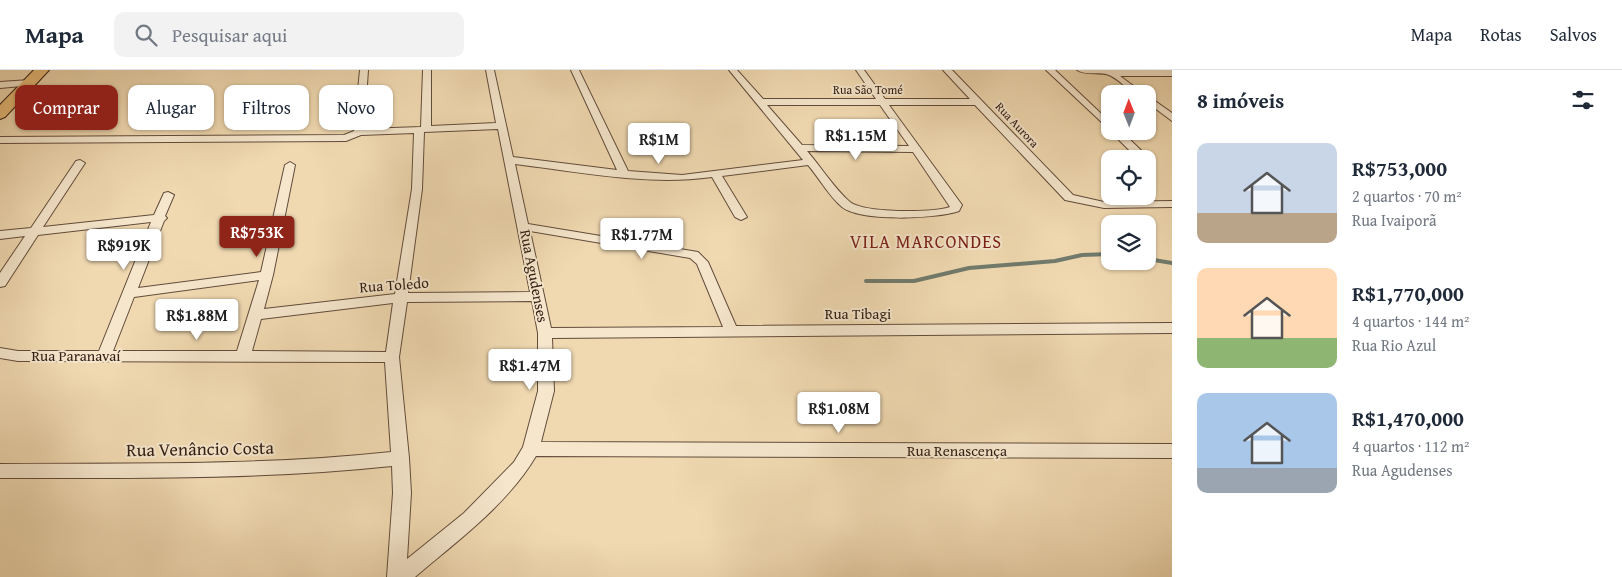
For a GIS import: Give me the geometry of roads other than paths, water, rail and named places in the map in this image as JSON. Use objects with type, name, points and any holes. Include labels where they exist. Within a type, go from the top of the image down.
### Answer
[{"type":"main road","points":[[0,114],[42,70]]},
{"type":"street","points":[[359,132],[364,70]]},
{"type":"street","points":[[399,577],[402,493],[401,458],[392,357],[417,189],[428,70]]},
{"type":"street","name":"Rua Agudenses","points":[[399,577],[470,519],[520,466],[532,449],[546,391],[545,334],[490,70]]},
{"type":"street","points":[[575,70],[624,173]]},
{"type":"street","points":[[733,70],[809,162],[848,205],[867,213],[941,213],[954,209],[956,205],[860,70]]},
{"type":"street","name":"Rua Aurora","points":[[947,70],[1069,198],[1104,205],[1172,204]]},
{"type":"street","points":[[1050,70],[1101,118]]},
{"type":"street","points":[[1081,70],[1111,73],[1172,73]]},
{"type":"street","points":[[1111,73],[1128,85]]},
{"type":"street","points":[[0,85],[30,83]]},
{"type":"street","name":"Rua São Tomé","points":[[758,102],[977,102]]},
{"type":"street","points":[[1156,105],[1172,118]]},
{"type":"street","points":[[0,140],[346,138],[359,132],[502,126]]},
{"type":"street","points":[[1125,140],[1135,150]]},
{"type":"street","points":[[798,148],[915,149]]},
{"type":"street","points":[[509,160],[667,178],[716,175],[809,162]]},
{"type":"street","points":[[0,283],[80,163]]},
{"type":"street","points":[[243,356],[267,275],[290,164]]},
{"type":"street","points":[[716,175],[741,217]]},
{"type":"street","points":[[104,356],[161,218],[168,195]]},
{"type":"street","points":[[0,235],[161,218]]},
{"type":"street","points":[[524,227],[694,255],[702,262],[731,330]]},
{"type":"street","points":[[130,293],[267,275]]},
{"type":"street","name":"Rua Toledo","points":[[255,315],[401,298],[536,296]]},
{"type":"street","name":"Rua Tibagi","points":[[545,334],[731,330],[1172,328]]},
{"type":"street","name":"Rua Paranavaí","points":[[0,353],[18,356],[392,357]]},
{"type":"street","name":"Rua Renascença","points":[[532,449],[1172,451]]},
{"type":"street","name":"Rua Venâncio Costa","points":[[0,471],[237,470],[317,467],[401,458]]},
{"type":"waterway","points":[[866,281],[914,281],[969,268],[1055,261],[1082,255],[1101,254]]},
{"type":"waterway","points":[[1156,260],[1172,263]]},
{"type":"district","name":"VILA MARCONDES","points":[[926,242]]}]
